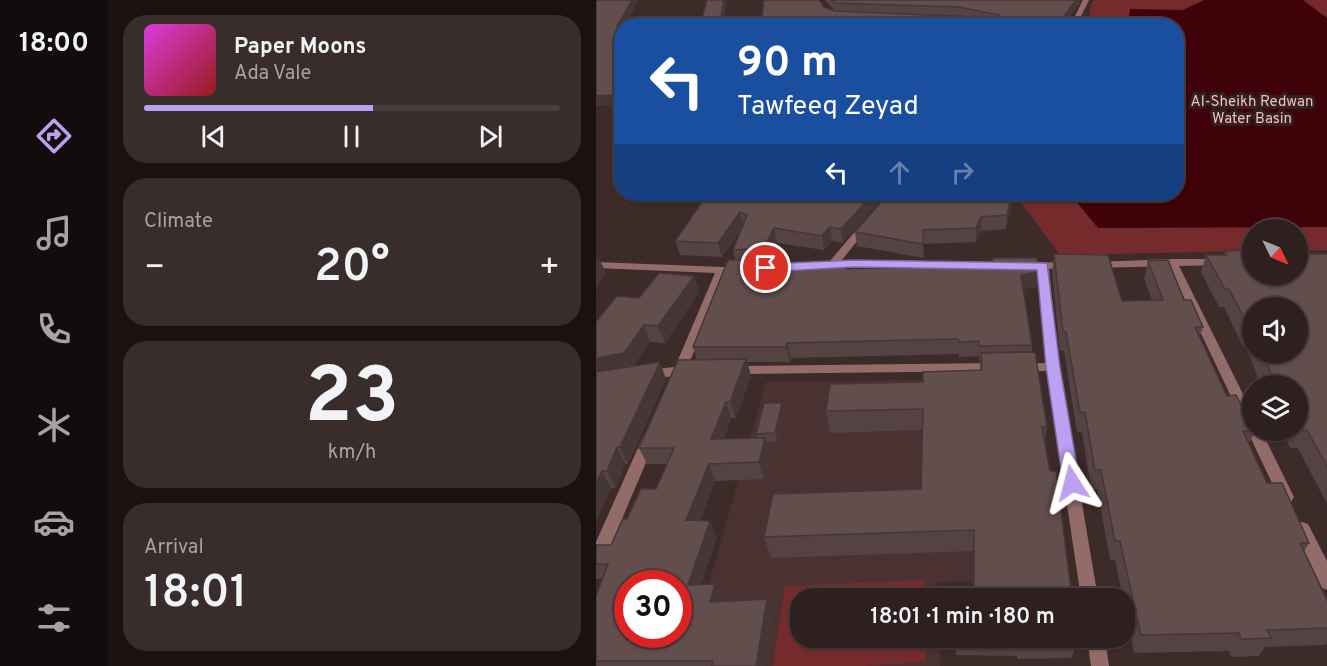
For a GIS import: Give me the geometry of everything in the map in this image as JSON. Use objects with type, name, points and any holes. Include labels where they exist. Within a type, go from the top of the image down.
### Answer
[{"type":"street","points":[[1077,18],[1086,0]]},
{"type":"street","points":[[833,264],[873,217]]},
{"type":"street","points":[[1172,262],[1242,405]]},
{"type":"street","points":[[596,265],[722,270],[833,264],[1043,266],[1230,262]]},
{"type":"street","points":[[1043,266],[1053,367],[1088,588]]},
{"type":"street","points":[[670,391],[722,270]]},
{"type":"street","points":[[637,375],[679,370],[1053,367]]},
{"type":"street","points":[[596,561],[656,422]]},
{"type":"street","points":[[1260,441],[1328,582]]},
{"type":"street","points":[[1097,648],[1100,666]]},
{"type":"shaded area","name":"Al-Sheikh Redwan Water Basin","points":[[1204,0],[1303,0],[1327,18],[1327,227],[1308,227],[1308,219],[1242,219],[1242,227],[1098,228],[1076,201],[1184,201],[1184,18],[1129,18],[1130,9],[1183,10]]},
{"type":"shaded area","points":[[974,379],[978,581],[937,582],[937,588],[790,588],[790,648],[939,648],[940,666],[691,666],[711,576],[766,382]]},
{"type":"green space","name":"Al-Sheikh Redwan Water Basin","points":[[1094,0],[1327,0],[1327,250],[1308,251],[1308,219],[1242,219],[1242,251],[1060,255],[1020,201],[1184,201],[1184,18],[1088,18]]},
{"type":"green space","points":[[925,580],[925,588],[790,588],[790,648],[925,648],[925,662],[862,666],[773,666],[785,586]]},
{"type":"building","points":[[596,0],[632,0],[622,18],[614,18],[614,93],[613,95],[596,96]]},
{"type":"building","points":[[707,0],[724,0],[721,18],[702,18]]},
{"type":"building","points":[[764,0],[819,0],[824,7],[834,11],[998,18],[762,18]]},
{"type":"building","points":[[832,0],[1076,0],[1062,18],[998,18],[1000,15],[958,7],[835,3]]},
{"type":"building","points":[[703,201],[867,201],[841,229],[830,227],[822,236],[774,228],[764,248],[733,250],[747,215],[740,212],[718,243],[675,241]]},
{"type":"building","points":[[882,201],[1010,201],[1007,215],[981,217],[976,228],[923,230],[923,244],[855,232]]},
{"type":"building","points":[[1242,250],[1242,285],[1308,285],[1308,254],[1328,254],[1328,468],[1308,432],[1308,375],[1271,375],[1267,363],[1308,363],[1308,297],[1242,297],[1242,314],[1229,289],[1225,289],[1206,255],[1227,255],[1225,251]]},
{"type":"building","points":[[1054,254],[1108,255],[1122,301],[1163,300],[1148,261],[1168,260],[1184,300],[1191,300],[1203,327],[1195,327],[1227,396],[1236,395],[1242,406],[1242,441],[1248,441],[1267,483],[1282,483],[1309,543],[1300,543],[1328,602],[1328,628],[1267,630],[1271,638],[1241,639],[1239,633],[1141,635],[1135,608],[1135,588],[1130,588],[1120,541],[1115,541],[1101,470],[1095,470],[1085,412],[1080,413],[1066,332],[1063,332]]},
{"type":"building","points":[[993,258],[1037,258],[1039,272],[1021,275],[1032,345],[979,346],[979,341],[959,342],[958,339],[787,343],[786,347],[693,347],[728,260],[759,259],[754,268],[847,265],[846,269],[992,265]]},
{"type":"building","points":[[659,273],[694,276],[658,326],[644,325],[624,353],[596,358],[596,322],[617,296],[639,298]]},
{"type":"building","points":[[1035,352],[1047,427],[1042,427],[1050,471],[1056,471],[1071,588],[974,588],[974,530],[764,537],[773,494],[921,489],[923,409],[826,411],[830,384],[923,382],[923,372],[982,370],[981,353]]},
{"type":"building","points":[[746,359],[730,402],[726,402],[711,439],[765,438],[759,462],[709,464],[686,520],[710,521],[692,573],[692,570],[614,570],[614,648],[692,648],[692,585],[715,584],[710,602],[767,599],[756,666],[712,666],[713,661],[596,661],[596,596],[608,564],[596,564],[596,545],[611,545],[623,519],[627,519],[641,489],[656,489],[674,448],[639,448],[678,360]]},
{"type":"building","points":[[660,362],[620,447],[617,447],[607,471],[602,471],[596,484],[596,372]]},
{"type":"building","points":[[764,403],[782,403],[775,433],[756,434]]},
{"type":"route","points":[[766,268],[854,264],[1043,266],[1053,367],[1072,483]]}]
